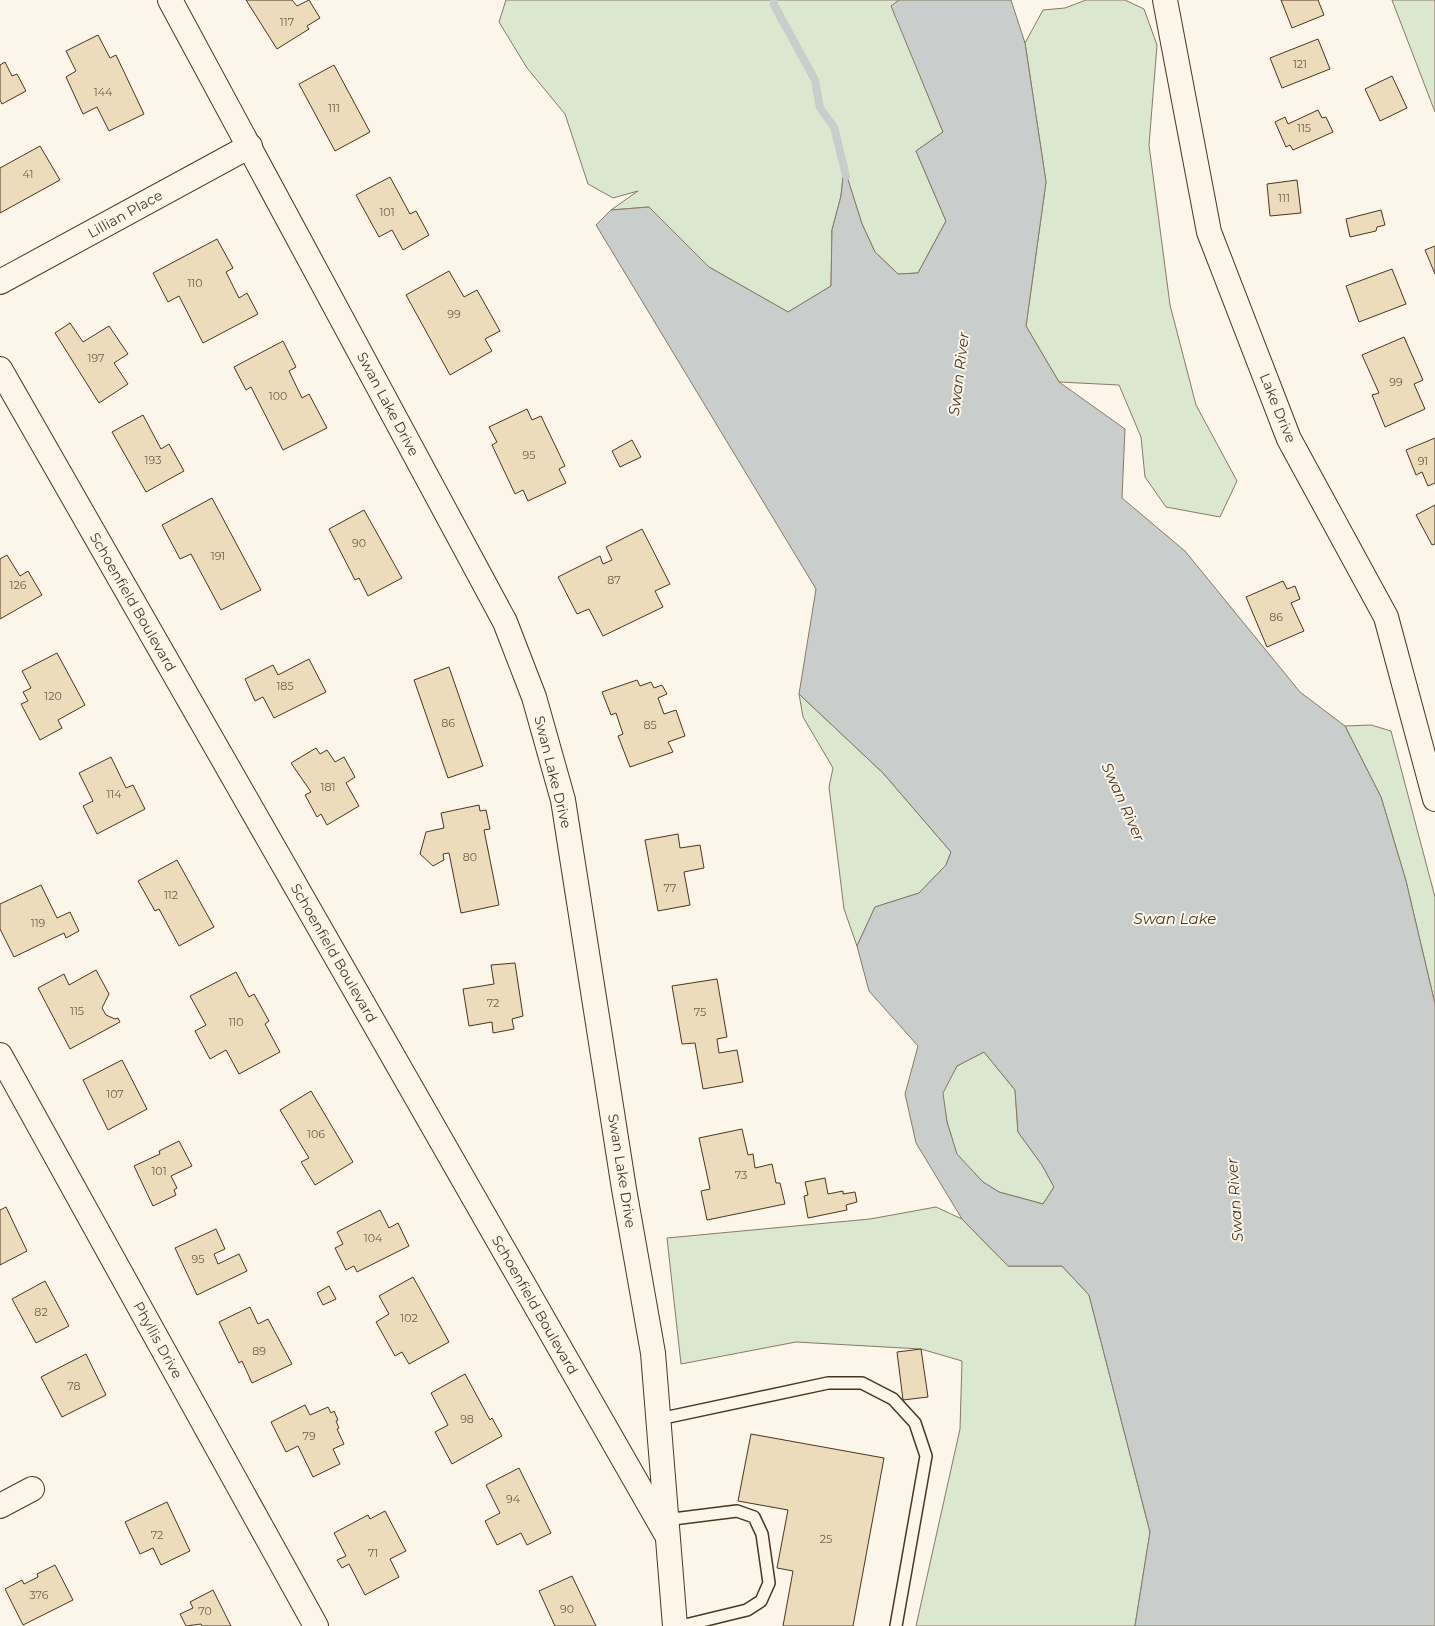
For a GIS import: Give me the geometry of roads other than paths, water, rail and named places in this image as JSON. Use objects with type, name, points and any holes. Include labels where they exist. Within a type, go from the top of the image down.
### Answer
[{"type":"street","name":"Swan Lake Drive","points":[[170,0],[505,622],[534,697],[563,800],[622,1179],[653,1353],[664,1526],[675,1626]]},
{"type":"street","name":"Lake Drive","points":[[1165,0],[1209,232],[1289,439],[1386,617],[1435,799]]},
{"type":"street","name":"Lillian Place","points":[[0,282],[250,146]]},
{"type":"street","name":"Schoenfield Boulevard","points":[[0,369],[664,1526]]},
{"type":"street","name":"Phyllis Drive","points":[[0,1055],[316,1626]]},
{"type":"street","points":[[0,1506],[32,1489]]},
{"type":"lane","points":[[658,1419],[828,1383],[862,1383],[893,1399],[915,1422],[926,1456],[896,1626]]},
{"type":"lane","points":[[664,1526],[737,1511],[754,1517],[762,1534],[768,1583],[761,1601],[748,1610],[680,1626]]},
{"type":"water","name":"Swan Lake","points":[[899,0],[1011,0],[1025,43],[1046,182],[1026,326],[1059,382],[1125,429],[1122,498],[1185,551],[1300,692],[1345,726],[1381,797],[1406,881],[1435,1004],[1435,1626],[1135,1626],[1150,1532],[1089,1295],[1062,1266],[1008,1266],[962,1219],[916,1143],[905,1094],[918,1046],[869,991],[857,946],[875,907],[919,893],[946,865],[951,852],[883,773],[799,694],[816,589],[596,225],[611,210],[649,207],[709,267],[788,312],[831,286],[832,230],[841,196],[844,167],[862,224],[875,252],[898,274],[918,273],[946,221],[916,151],[943,132],[891,6]],"holes":[[[984,1052],[1015,1090],[1018,1132],[1042,1165],[1054,1187],[1043,1204],[999,1192],[983,1182],[957,1154],[947,1122],[943,1093],[957,1066]]]},
{"type":"waterway","points":[[774,0],[774,5],[815,80],[820,108],[834,127],[846,176]]},
{"type":"water label","name":"Swan River","points":[[959,374]]},
{"type":"water label","name":"Swan River","points":[[1123,802]]},
{"type":"water label","name":"Swan River","points":[[1235,1200]]}]
